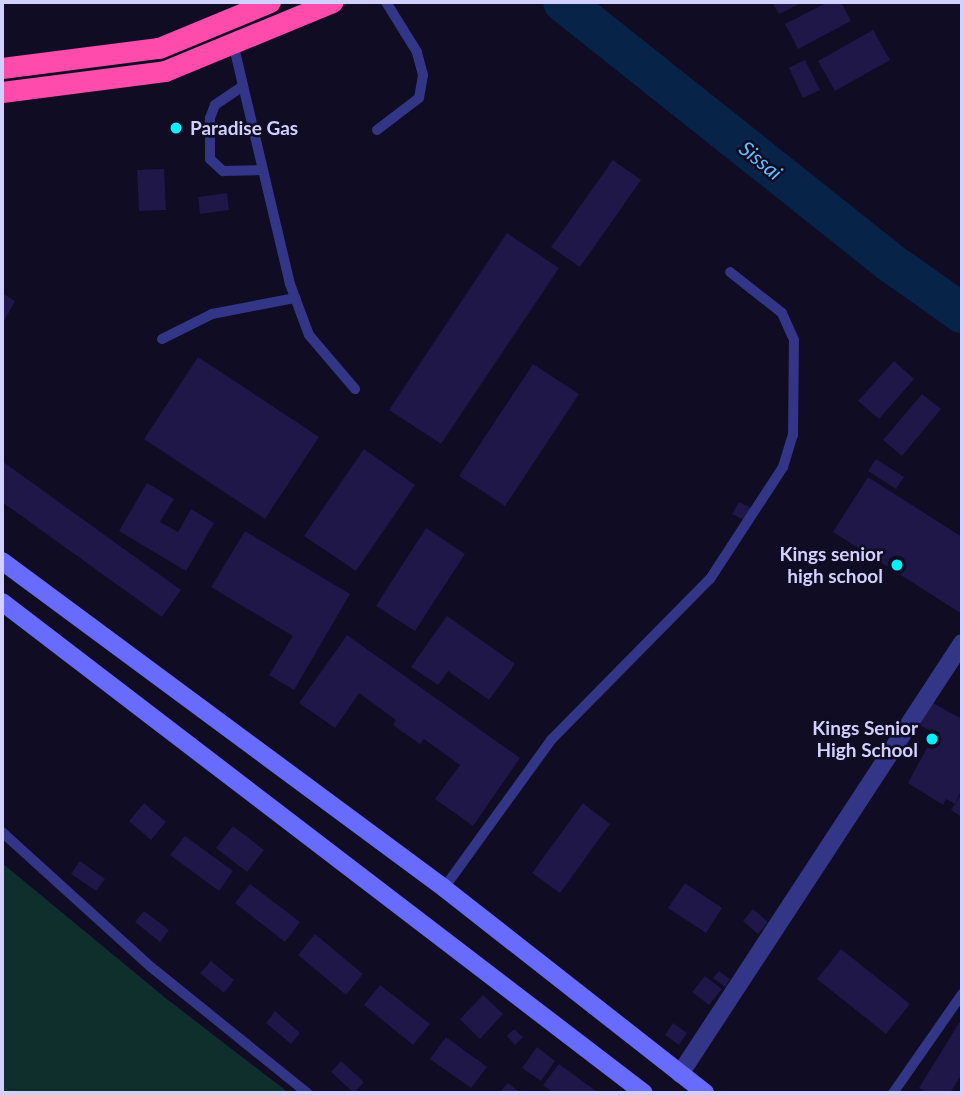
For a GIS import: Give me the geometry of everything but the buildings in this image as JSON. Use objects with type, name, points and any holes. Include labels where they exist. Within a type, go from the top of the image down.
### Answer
[{"type":"highway","points":[[2,68],[159,48],[270,2]]},
{"type":"highway","points":[[2,92],[165,71],[332,2]]},
{"type":"street","points":[[5,569],[444,888],[705,1093]]},
{"type":"street","points":[[2,602],[644,1093]]},
{"type":"street","points":[[680,1074],[962,643]]},
{"type":"lane","points":[[377,130],[419,97],[423,75],[418,52],[386,2]]},
{"type":"lane","points":[[233,43],[295,298],[309,335],[355,389]]},
{"type":"lane","points":[[243,86],[215,105],[210,118],[210,159],[223,171],[263,170]]},
{"type":"lane","points":[[444,888],[551,740],[710,579],[783,467],[793,435],[794,340],[782,313],[730,272]]},
{"type":"lane","points":[[163,339],[212,314],[295,298]]},
{"type":"lane","points":[[2,832],[151,967],[307,1093]]},
{"type":"lane","points":[[893,1093],[962,994]]},
{"type":"green space","points":[[2,863],[168,1000],[289,1093],[2,1093]]},
{"type":"waterway","name":"Sissai","points":[[563,2],[891,263],[962,313]]},
{"type":"place","name":"Paradise Gas","points":[[176,128]]},
{"type":"place","name":"Kings senior high school","points":[[897,565]]},
{"type":"place","name":"Kings Senior High School","points":[[932,739]]}]
